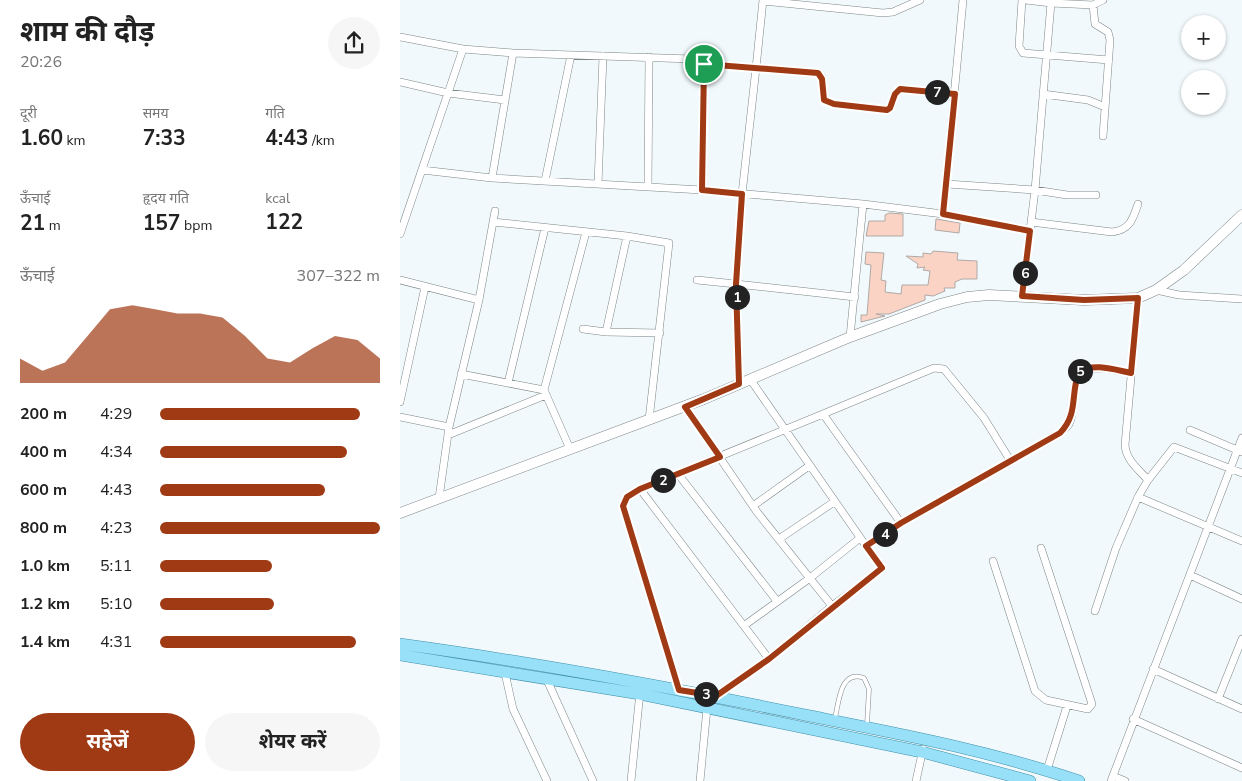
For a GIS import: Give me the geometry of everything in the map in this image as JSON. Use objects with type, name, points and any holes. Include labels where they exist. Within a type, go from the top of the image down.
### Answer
[{"type":"main road","points":[[400,514],[685,407],[850,337],[940,304],[967,297],[989,295],[1084,300],[1138,298],[1156,290],[1184,270],[1242,214]]},
{"type":"main road","points":[[400,644],[424,653],[505,673],[547,680],[679,690],[716,696],[925,739],[1047,770],[1079,781]]},
{"type":"main road","points":[[400,655],[424,653],[641,688],[707,708],[922,752],[1030,781]]},
{"type":"street","points":[[739,384],[736,284],[742,194],[763,0],[883,13],[893,12],[920,0]]},
{"type":"street","points":[[943,214],[963,0]]},
{"type":"street","points":[[1103,0],[1093,5],[1024,0],[1020,51],[1028,55],[1109,60]]},
{"type":"street","points":[[1022,296],[1035,190],[1051,3]]},
{"type":"street","points":[[1093,5],[1095,24],[1108,32],[1109,35],[1103,136]]},
{"type":"street","points":[[400,38],[463,49],[571,56],[692,59],[704,64],[818,73],[822,79],[824,100],[834,104],[887,110],[890,108],[895,94],[900,89],[955,94]]},
{"type":"street","points":[[400,234],[463,49]]},
{"type":"street","points":[[492,178],[513,53]]},
{"type":"street","points":[[545,181],[571,56]]},
{"type":"street","points":[[598,184],[603,56]]},
{"type":"street","points":[[648,187],[649,57]]},
{"type":"street","points":[[702,190],[704,64]]},
{"type":"street","points":[[400,82],[448,93],[505,100]]},
{"type":"street","points":[[1043,94],[1088,100],[1105,108]]},
{"type":"street","points":[[422,170],[492,178],[702,190],[863,204],[943,214],[1030,231]]},
{"type":"street","points":[[947,184],[1035,190],[1067,195],[1096,195]]},
{"type":"street","points":[[850,337],[863,204]]},
{"type":"street","points":[[1031,222],[1112,232],[1122,231],[1129,226],[1138,204]]},
{"type":"street","points":[[440,498],[449,431],[478,300],[495,211]]},
{"type":"street","points":[[493,222],[627,236],[669,243],[649,420]]},
{"type":"street","points":[[508,383],[545,228]]},
{"type":"street","points":[[570,450],[545,392],[586,232]]},
{"type":"street","points":[[606,332],[627,236]]},
{"type":"street","points":[[400,280],[478,300]]},
{"type":"street","points":[[697,280],[854,297]]},
{"type":"street","points":[[400,402],[425,287]]},
{"type":"street","points":[[1156,290],[1179,295],[1242,299]]},
{"type":"street","points":[[1138,298],[1126,453],[1148,480]]},
{"type":"street","points":[[582,329],[606,332],[660,333]]},
{"type":"street","points":[[679,690],[623,506],[627,497],[640,489],[934,368],[944,369],[984,418],[1010,460]]},
{"type":"street","points":[[866,546],[901,523],[1060,433],[1069,424],[1079,372],[1089,368],[1103,368],[1131,373]]},
{"type":"street","points":[[462,374],[545,392]]},
{"type":"street","points":[[716,696],[769,659],[832,606],[882,568],[834,502],[750,379]]},
{"type":"street","points":[[400,417],[449,431],[545,392]]},
{"type":"street","points":[[685,407],[753,506],[832,606]]},
{"type":"street","points":[[823,414],[901,523]]},
{"type":"street","points":[[1190,430],[1240,451]]},
{"type":"street","points":[[1125,781],[1112,778],[1230,468],[1240,451],[1242,438]]},
{"type":"street","points":[[1095,611],[1116,548],[1138,497],[1148,480],[1174,447],[1242,474]]},
{"type":"street","points":[[753,506],[809,466]]},
{"type":"street","points":[[678,474],[777,600]]},
{"type":"street","points":[[640,489],[769,659]]},
{"type":"street","points":[[1138,497],[1242,541]]},
{"type":"street","points":[[779,540],[834,502]]},
{"type":"street","points":[[745,625],[777,600],[810,578],[860,538]]},
{"type":"street","points":[[993,561],[1035,692],[1040,697],[1085,710],[1091,708],[1092,704],[1041,548]]},
{"type":"street","points":[[1190,575],[1242,598]]},
{"type":"street","points":[[1218,699],[1240,653],[1242,639]]},
{"type":"street","points":[[1153,669],[1242,709]]},
{"type":"street","points":[[505,673],[513,710],[547,781]]},
{"type":"street","points":[[547,680],[593,781]]},
{"type":"street","points":[[631,781],[641,688]]},
{"type":"street","points":[[1047,770],[1067,706]]},
{"type":"street","points":[[700,781],[707,708]]},
{"type":"street","points":[[1133,719],[1242,768]]},
{"type":"street","points":[[916,781],[925,739]]},
{"type":"lane","points":[[835,721],[845,681],[852,676],[858,676],[864,678],[869,689],[867,727]]},
{"type":"building","points":[[889,213],[903,214],[903,236],[866,236],[869,221],[885,221],[885,215]]},
{"type":"building","points":[[936,219],[960,223],[959,233],[935,230]]},
{"type":"building","points":[[933,251],[958,253],[957,260],[977,261],[977,279],[962,279],[955,282],[955,288],[944,288],[945,291],[933,296],[925,295],[925,300],[889,314],[876,314],[885,316],[861,322],[861,315],[867,315],[871,265],[865,264],[866,252],[884,253],[881,280],[886,281],[885,292],[901,294],[902,285],[928,285],[930,271],[923,270],[925,267],[917,268],[918,264],[906,256],[923,257],[923,253],[931,254]]},
{"type":"route","points":[[704,64],[818,73],[821,74],[824,100],[834,104],[887,110],[891,107],[895,94],[900,89],[955,94],[943,214],[1030,231],[1022,296],[1084,300],[1138,298],[1131,373],[1103,368],[1082,369],[1077,376],[1073,412],[1069,424],[1060,433],[901,523],[866,546],[882,568],[832,606],[769,659],[716,696],[679,690],[623,506],[627,497],[640,489],[720,457],[685,407],[739,384],[736,284],[742,194],[702,190],[704,64]]}]
